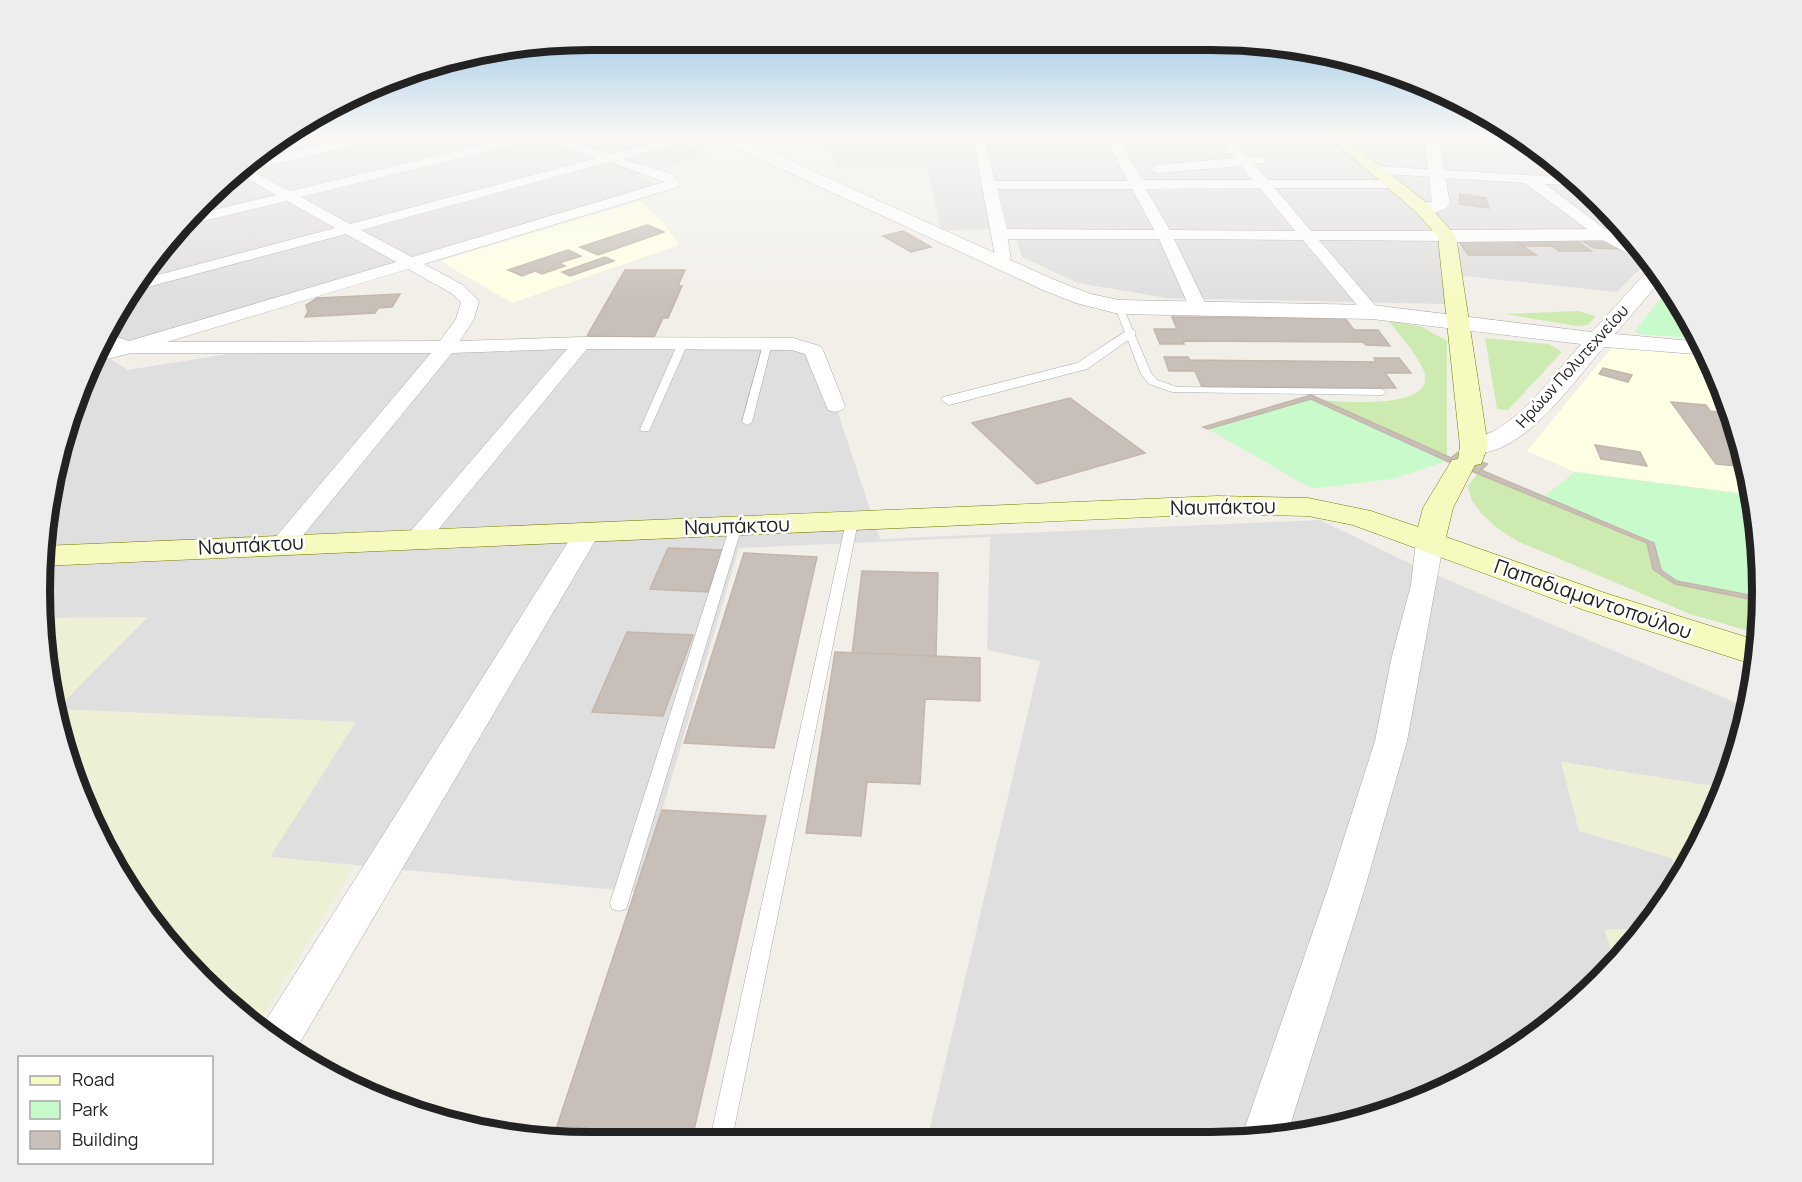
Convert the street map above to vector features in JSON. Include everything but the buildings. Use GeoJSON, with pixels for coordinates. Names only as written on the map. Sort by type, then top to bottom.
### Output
{"type":"FeatureCollection","features":[{"type":"Feature","properties":{"kind":"main road"},"geometry":{"type":"LineString","coordinates":[[1400,190],[1422,208],[1447,236],[1459,323],[1469,457],[1438,508],[1429,541]]}},
{"type":"Feature","properties":{"kind":"main road","name":"Ναυπάκτου"},"geometry":{"type":"LineString","coordinates":[[51,555],[419,537],[852,522],[1217,505],[1270,505],[1349,514],[1429,541]]}},
{"type":"Feature","properties":{"kind":"main road","name":"Παπαδιαμαντοπούλου"},"geometry":{"type":"LineString","coordinates":[[1429,541],[1596,603],[1749,651]]}},
{"type":"Feature","properties":{"kind":"street"},"geometry":{"type":"LineString","coordinates":[[277,190],[410,262],[457,289],[470,301],[467,314],[446,347],[283,544]]}},
{"type":"Feature","properties":{"kind":"street"},"geometry":{"type":"LineString","coordinates":[[200,217],[311,190]]}},
{"type":"Feature","properties":{"kind":"street"},"geometry":{"type":"LineString","coordinates":[[146,283],[492,190]]}},
{"type":"Feature","properties":{"kind":"street"},"geometry":{"type":"LineString","coordinates":[[104,355],[652,190]]}},
{"type":"Feature","properties":{"kind":"street"},"geometry":{"type":"LineString","coordinates":[[843,190],[1003,262],[1064,293],[1091,303],[1119,307],[1372,312],[1596,339],[1695,348]]}},
{"type":"Feature","properties":{"kind":"street"},"geometry":{"type":"LineString","coordinates":[[990,190],[1000,234],[1003,262]]}},
{"type":"Feature","properties":{"kind":"street"},"geometry":{"type":"LineString","coordinates":[[1140,190],[1164,234],[1199,309]]}},
{"type":"Feature","properties":{"kind":"street"},"geometry":{"type":"LineString","coordinates":[[1271,190],[1372,312]]}},
{"type":"Feature","properties":{"kind":"street"},"geometry":{"type":"LineString","coordinates":[[1422,208],[1436,207],[1441,204],[1440,190]]}},
{"type":"Feature","properties":{"kind":"street"},"geometry":{"type":"LineString","coordinates":[[1545,190],[1604,235],[1631,249]]}},
{"type":"Feature","properties":{"kind":"street"},"geometry":{"type":"LineString","coordinates":[[1000,234],[1619,235]]}},
{"type":"Feature","properties":{"kind":"street","name":"Ηρώων Πολυτεχνείου"},"geometry":{"type":"LineString","coordinates":[[1469,457],[1524,423],[1652,277]]}},
{"type":"Feature","properties":{"kind":"street"},"geometry":{"type":"LineString","coordinates":[[949,400],[1082,366],[1129,333]]}},
{"type":"Feature","properties":{"kind":"street"},"geometry":{"type":"LineString","coordinates":[[110,342],[129,348],[446,347],[582,343],[793,344],[813,350],[835,406]]}},
{"type":"Feature","properties":{"kind":"street"},"geometry":{"type":"LineString","coordinates":[[419,537],[582,343]]}},
{"type":"Feature","properties":{"kind":"street"},"geometry":{"type":"LineString","coordinates":[[281,1035],[588,531]]}},
{"type":"Feature","properties":{"kind":"street"},"geometry":{"type":"LineString","coordinates":[[1266,1129],[1347,891],[1391,740],[1413,630],[1424,591],[1429,561],[1429,541]]}},
{"type":"Feature","properties":{"kind":"lane"},"geometry":{"type":"LineString","coordinates":[[1119,307],[1146,374],[1153,382],[1176,390],[1382,392]]}},
{"type":"Feature","properties":{"kind":"lane"},"geometry":{"type":"LineString","coordinates":[[645,429],[683,343]]}},
{"type":"Feature","properties":{"kind":"lane"},"geometry":{"type":"LineString","coordinates":[[747,422],[767,343]]}},
{"type":"Feature","properties":{"kind":"lane"},"geometry":{"type":"LineString","coordinates":[[722,1132],[852,522]]}},
{"type":"Feature","properties":{"kind":"lane"},"geometry":{"type":"LineString","coordinates":[[618,903],[736,526]]}},
{"type":"Feature","properties":{"kind":"shaded area"},"geometry":{"type":"Polygon","coordinates":[[[227,190],[639,190],[105,352],[122,320],[161,261],[208,208],[227,190]]]}},
{"type":"Feature","properties":{"kind":"shaded area"},"geometry":{"type":"Polygon","coordinates":[[[932,190],[1575,190],[1618,234],[1644,265],[1617,292],[1445,274],[1444,304],[1166,298],[1078,283],[1022,257],[1013,229],[941,230],[932,190]]]}},
{"type":"Feature","properties":{"kind":"shaded area"},"geometry":{"type":"Polygon","coordinates":[[[640,201],[664,223],[679,245],[512,303],[440,261],[640,201]]]}},
{"type":"Feature","properties":{"kind":"shaded area"},"geometry":{"type":"Polygon","coordinates":[[[1613,346],[1698,355],[1724,417],[1744,494],[1575,472],[1527,451],[1613,346]]]}},
{"type":"Feature","properties":{"kind":"shaded area"},"geometry":{"type":"Polygon","coordinates":[[[594,347],[816,347],[880,539],[1320,520],[1413,565],[1740,705],[1724,765],[1716,786],[1562,762],[1579,831],[1672,858],[1675,870],[1635,929],[1606,930],[1612,954],[1568,998],[1512,1041],[1450,1077],[1385,1104],[1317,1122],[1282,1128],[1211,1132],[929,1132],[1040,661],[987,650],[990,537],[739,548],[638,892],[269,857],[64,715],[62,703],[147,618],[51,618],[51,556],[60,485],[78,417],[104,355],[128,370],[227,354],[594,347]]]}},
{"type":"Feature","properties":{"kind":"shaded area"},"geometry":{"type":"Polygon","coordinates":[[[147,617],[62,704],[54,662],[51,618],[147,617]]]}},
{"type":"Feature","properties":{"kind":"shaded area"},"geometry":{"type":"Polygon","coordinates":[[[63,709],[356,722],[270,857],[355,866],[260,1020],[208,974],[161,921],[141,892],[122,862],[91,798],[78,765],[63,709]]]}},
{"type":"Feature","properties":{"kind":"shaded area"},"geometry":{"type":"Polygon","coordinates":[[[1561,762],[1716,786],[1697,830],[1675,870],[1672,858],[1579,831],[1561,762]]]}},
{"type":"Feature","properties":{"kind":"shaded area"},"geometry":{"type":"Polygon","coordinates":[[[1635,929],[1612,954],[1605,930],[1635,929]]]}},
{"type":"Feature","properties":{"kind":"green space"},"geometry":{"type":"Polygon","coordinates":[[[1664,295],[1690,338],[1639,334],[1635,331],[1664,295]]]}},
{"type":"Feature","properties":{"kind":"green space"},"geometry":{"type":"Polygon","coordinates":[[[1578,311],[1596,316],[1588,325],[1577,326],[1505,314],[1578,311]]]}},
{"type":"Feature","properties":{"kind":"green space"},"geometry":{"type":"Polygon","coordinates":[[[1388,320],[1422,327],[1447,341],[1447,461],[1311,399],[1378,402],[1413,395],[1423,387],[1425,375],[1423,369],[1388,320]]]}},
{"type":"Feature","properties":{"kind":"green space"},"geometry":{"type":"Polygon","coordinates":[[[1485,338],[1549,344],[1562,352],[1508,410],[1497,409],[1485,338]]]}},
{"type":"Feature","properties":{"kind":"green space"},"geometry":{"type":"Polygon","coordinates":[[[1311,399],[1447,461],[1392,479],[1317,488],[1307,486],[1208,429],[1311,399]]]}},
{"type":"Feature","properties":{"kind":"green space"},"geometry":{"type":"Polygon","coordinates":[[[1575,472],[1744,494],[1751,556],[1752,599],[1675,584],[1653,569],[1646,543],[1541,499],[1575,472]]]}},
{"type":"Feature","properties":{"kind":"green space"},"geometry":{"type":"Polygon","coordinates":[[[1478,473],[1647,543],[1653,569],[1675,584],[1752,599],[1751,632],[1690,614],[1519,542],[1497,528],[1481,513],[1471,499],[1468,486],[1478,473]]]}}]}
